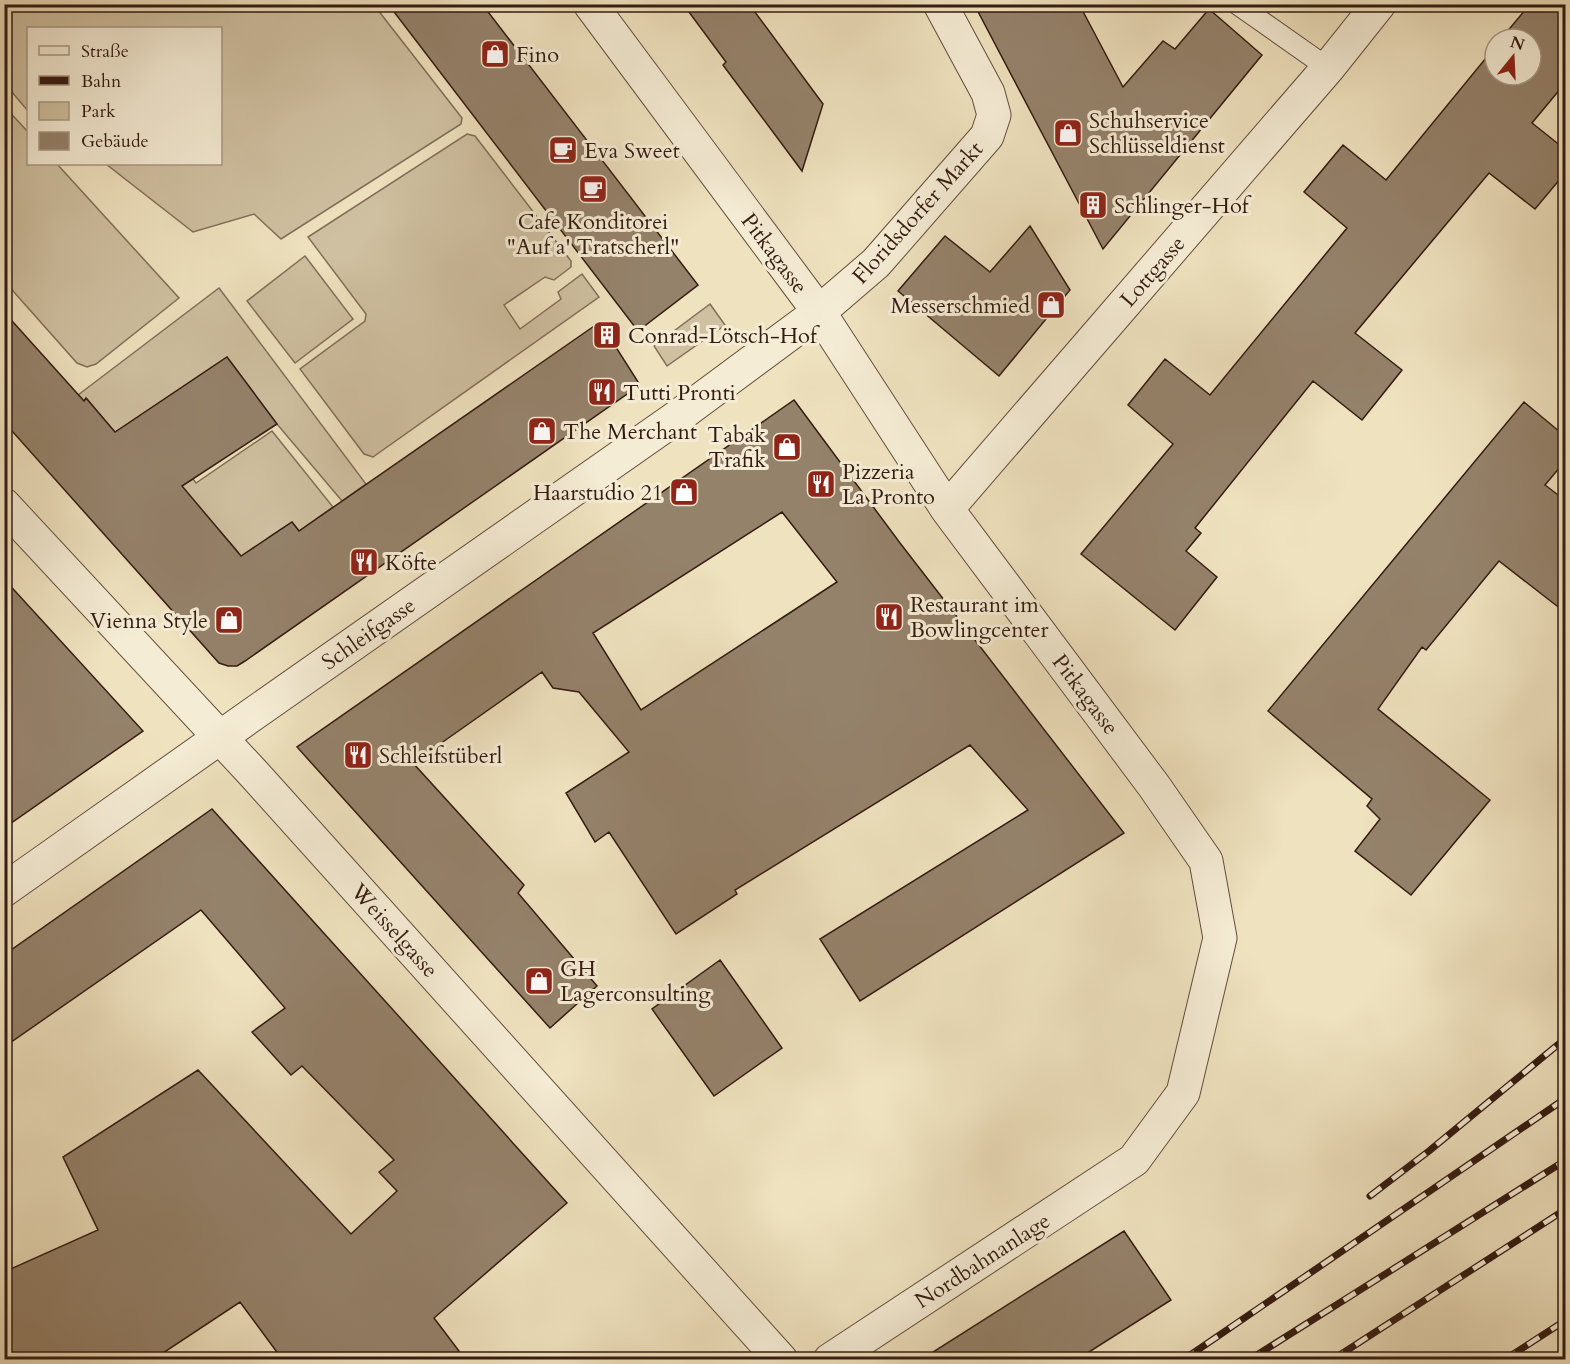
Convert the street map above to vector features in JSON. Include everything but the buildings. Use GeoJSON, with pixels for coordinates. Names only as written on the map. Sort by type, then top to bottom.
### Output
{"type":"FeatureCollection","features":[{"type":"Feature","properties":{"kind":"street","name":"Pitkagasse"},"geometry":{"type":"LineString","coordinates":[[590,4],[819,312],[947,509],[1155,786],[1206,861],[1220,938],[1194,1049],[1183,1093],[1134,1160]]}},
{"type":"Feature","properties":{"kind":"street","name":"Floridsdorfer Markt"},"geometry":{"type":"LineString","coordinates":[[819,312],[876,264],[987,136],[994,115],[988,93],[939,4]]}},
{"type":"Feature","properties":{"kind":"street","name":"Lottgasse"},"geometry":{"type":"LineString","coordinates":[[947,509],[1328,68],[1380,4]]}},
{"type":"Feature","properties":{"kind":"street","name":"Schleifgasse"},"geometry":{"type":"LineString","coordinates":[[4,890],[680,416],[819,312]]}},
{"type":"Feature","properties":{"kind":"street","name":"Weisselgasse"},"geometry":{"type":"LineString","coordinates":[[4,505],[255,774],[781,1359]]}},
{"type":"Feature","properties":{"kind":"street","name":"Nordbahnanlage"},"geometry":{"type":"LineString","coordinates":[[830,1359],[1134,1160]]}},
{"type":"Feature","properties":{"kind":"lane"},"geometry":{"type":"LineString","coordinates":[[1237,4],[1328,68]]}},
{"type":"Feature","properties":{"kind":"green space"},"geometry":{"type":"Polygon","coordinates":[[[11,5],[374,5],[462,118],[461,124],[281,239],[254,214],[193,232],[107,165],[222,165],[222,27],[27,27],[27,110],[5,84],[5,11],[11,5]]]}},
{"type":"Feature","properties":{"kind":"green space"},"geometry":{"type":"Polygon","coordinates":[[[4,106],[27,131],[27,165],[58,165],[179,298],[96,364],[87,367],[77,363],[5,282],[4,106]]]}},
{"type":"Feature","properties":{"kind":"green space"},"geometry":{"type":"Polygon","coordinates":[[[467,134],[475,136],[571,261],[571,267],[554,280],[545,277],[504,305],[520,329],[561,299],[558,292],[582,274],[599,297],[373,457],[364,454],[300,369],[365,321],[366,314],[308,237],[467,134]]]}},
{"type":"Feature","properties":{"kind":"green space"},"geometry":{"type":"Polygon","coordinates":[[[305,256],[353,319],[295,363],[247,301],[305,256]]]}},
{"type":"Feature","properties":{"kind":"green space"},"geometry":{"type":"Polygon","coordinates":[[[219,288],[366,484],[342,501],[277,424],[227,357],[116,434],[87,399],[83,401],[78,395],[219,288]]]}},
{"type":"Feature","properties":{"kind":"green space"},"geometry":{"type":"Polygon","coordinates":[[[710,304],[725,325],[667,366],[654,346],[710,304]]]}},
{"type":"Feature","properties":{"kind":"green space"},"geometry":{"type":"Polygon","coordinates":[[[272,431],[333,507],[299,531],[292,522],[269,537],[243,567],[238,552],[219,530],[211,536],[160,453],[173,461],[188,482],[193,479],[196,483],[272,431]]]}},
{"type":"Feature","properties":{"kind":"railway"},"geometry":{"type":"LineString","coordinates":[[1370,1196],[1429,1151],[1566,1038]]}},
{"type":"Feature","properties":{"kind":"railway"},"geometry":{"type":"LineString","coordinates":[[1183,1360],[1566,1098]]}},
{"type":"Feature","properties":{"kind":"railway"},"geometry":{"type":"LineString","coordinates":[[1249,1360],[1566,1160]]}},
{"type":"Feature","properties":{"kind":"railway"},"geometry":{"type":"LineString","coordinates":[[1332,1360],[1566,1209]]}},
{"type":"Feature","properties":{"kind":"railway"},"geometry":{"type":"LineString","coordinates":[[1504,1360],[1566,1320]]}},
{"type":"Feature","properties":{"kind":"place","name":"Fino"},"geometry":{"type":"Point","coordinates":[495,54]}},
{"type":"Feature","properties":{"kind":"place","name":"Schuhservice Schlüsseldienst"},"geometry":{"type":"Point","coordinates":[1068,133]}},
{"type":"Feature","properties":{"kind":"place","name":"Eva Sweet"},"geometry":{"type":"Point","coordinates":[563,150]}},
{"type":"Feature","properties":{"kind":"place","name":"Cafe Konditorei \"Auf a' Tratscherl\""},"geometry":{"type":"Point","coordinates":[593,189]}},
{"type":"Feature","properties":{"kind":"place","name":"Schlinger-Hof"},"geometry":{"type":"Point","coordinates":[1093,205]}},
{"type":"Feature","properties":{"kind":"place","name":"Messerschmied"},"geometry":{"type":"Point","coordinates":[1051,305]}},
{"type":"Feature","properties":{"kind":"place","name":"Conrad-Lötsch-Hof"},"geometry":{"type":"Point","coordinates":[607,335]}},
{"type":"Feature","properties":{"kind":"place","name":"Tutti Pronti"},"geometry":{"type":"Point","coordinates":[602,392]}},
{"type":"Feature","properties":{"kind":"place","name":"The Merchant"},"geometry":{"type":"Point","coordinates":[542,431]}},
{"type":"Feature","properties":{"kind":"place","name":"Tabak Trafik"},"geometry":{"type":"Point","coordinates":[787,447]}},
{"type":"Feature","properties":{"kind":"place","name":"Pizzeria La Pronto"},"geometry":{"type":"Point","coordinates":[821,484]}},
{"type":"Feature","properties":{"kind":"place","name":"Haarstudio 21"},"geometry":{"type":"Point","coordinates":[684,492]}},
{"type":"Feature","properties":{"kind":"place","name":"Köfte"},"geometry":{"type":"Point","coordinates":[364,562]}},
{"type":"Feature","properties":{"kind":"place","name":"Restaurant im Bowlingcenter"},"geometry":{"type":"Point","coordinates":[889,617]}},
{"type":"Feature","properties":{"kind":"place","name":"Vienna Style"},"geometry":{"type":"Point","coordinates":[229,620]}},
{"type":"Feature","properties":{"kind":"place","name":"Schleifstüberl"},"geometry":{"type":"Point","coordinates":[358,755]}},
{"type":"Feature","properties":{"kind":"place","name":"GH Lagerconsulting"},"geometry":{"type":"Point","coordinates":[539,981]}}]}
